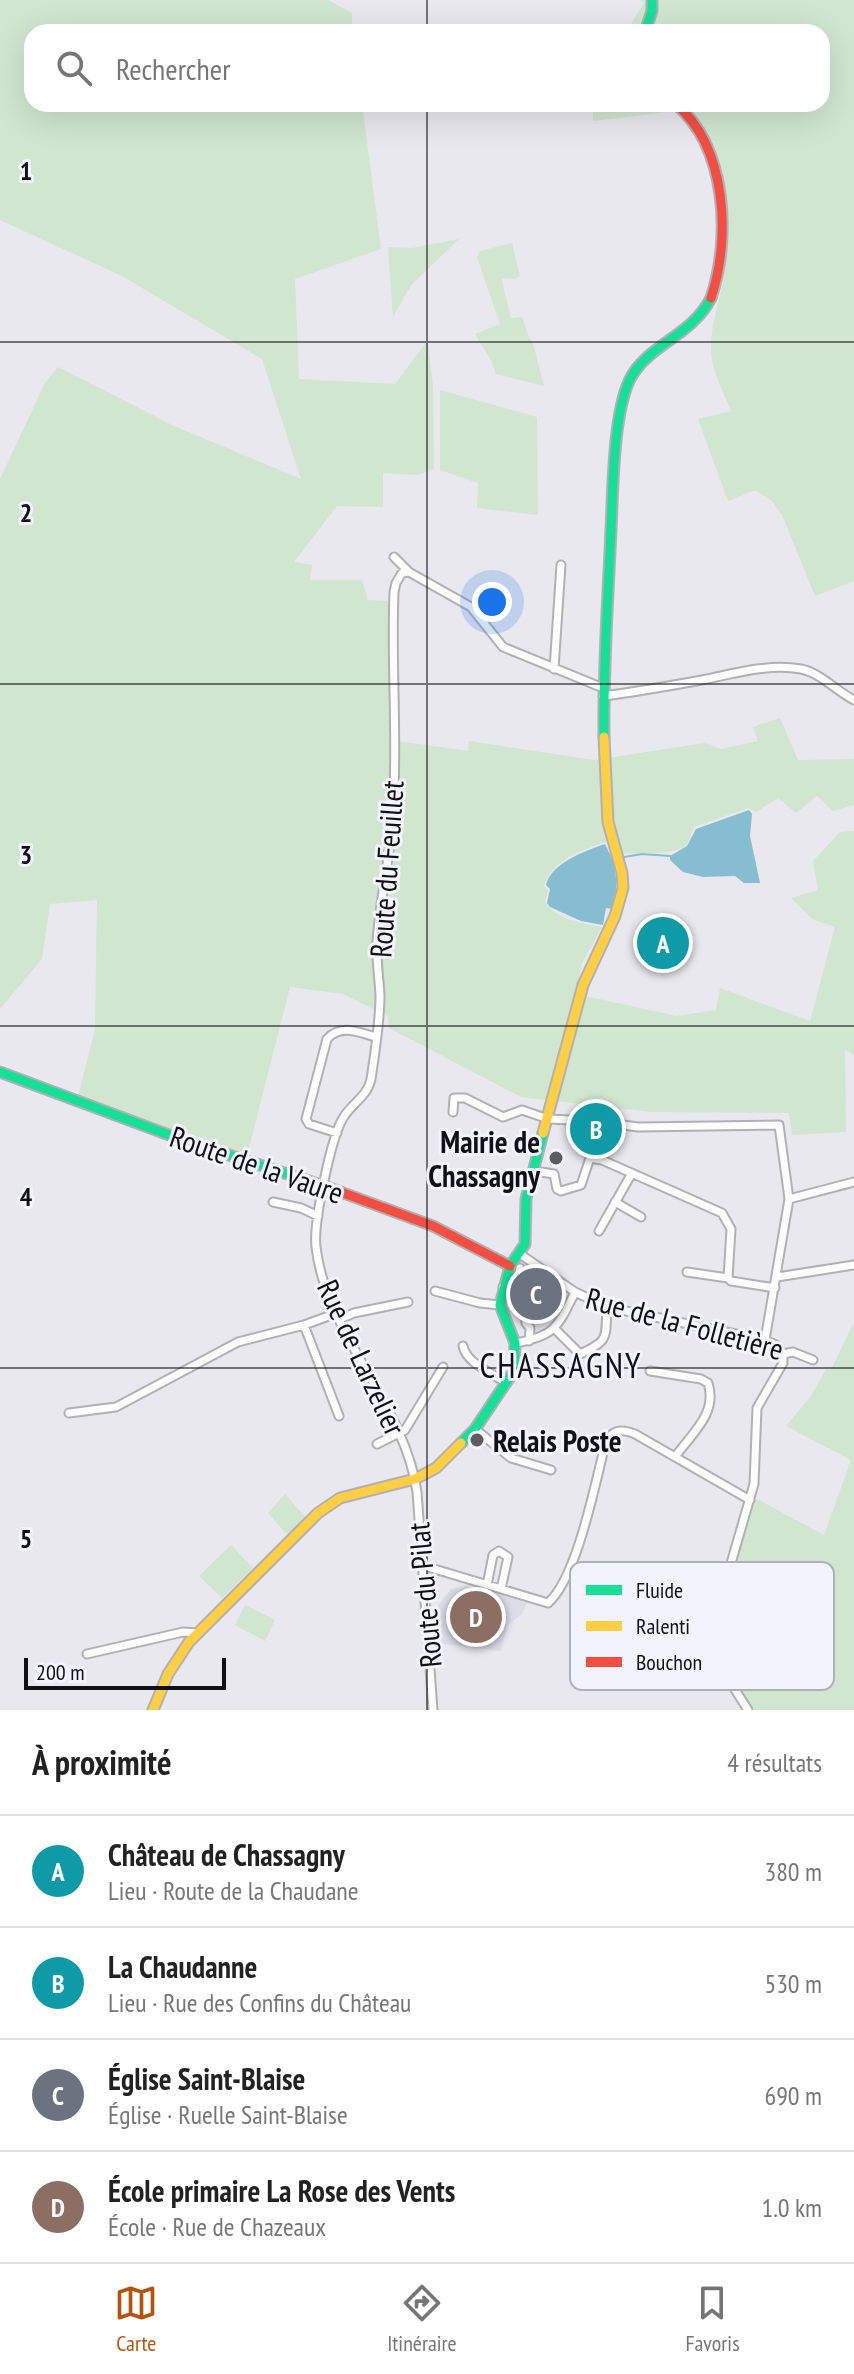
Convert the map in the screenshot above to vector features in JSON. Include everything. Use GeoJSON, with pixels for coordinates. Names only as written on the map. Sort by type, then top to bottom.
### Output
{"type":"FeatureCollection","features":[{"type":"Feature","properties":{"kind":"street"},"geometry":{"type":"LineString","coordinates":[[648,24],[652,0]]}},
{"type":"Feature","properties":{"kind":"street"},"geometry":{"type":"LineString","coordinates":[[153,1710],[174,1665],[198,1633],[330,1503],[365,1490],[415,1479],[436,1468],[475,1429],[514,1371],[515,1343],[500,1305],[503,1287],[525,1244],[526,1202],[586,973],[616,913],[623,888],[621,865],[607,812],[603,692],[613,495],[626,388],[645,359],[701,317],[709,304],[717,277],[720,207],[715,176],[702,134],[683,112]]}},
{"type":"Feature","properties":{"kind":"street"},"geometry":{"type":"LineString","coordinates":[[396,583],[394,557],[409,572],[471,607],[503,647],[603,692],[777,668],[803,669],[854,700]]}},
{"type":"Feature","properties":{"kind":"street"},"geometry":{"type":"LineString","coordinates":[[554,669],[561,565]]}},
{"type":"Feature","properties":{"kind":"street"},"geometry":{"type":"LineString","coordinates":[[396,583],[402,573],[409,572]]}},
{"type":"Feature","properties":{"kind":"street","name":"Route du Feuillet"},"geometry":{"type":"LineString","coordinates":[[337,1133],[343,1117],[369,1086],[376,1037],[380,999],[377,942],[393,815],[396,583]]}},
{"type":"Feature","properties":{"kind":"street"},"geometry":{"type":"LineString","coordinates":[[337,1133],[309,1124],[306,1119],[327,1039],[342,1029],[376,1037]]}},
{"type":"Feature","properties":{"kind":"street","name":"Route de la Vaure"},"geometry":{"type":"LineString","coordinates":[[0,1072],[190,1143],[325,1186],[445,1231],[515,1267]]}},
{"type":"Feature","properties":{"kind":"street"},"geometry":{"type":"LineString","coordinates":[[453,1112],[454,1098],[465,1098],[503,1117],[522,1110],[548,1119],[657,1128],[779,1125],[789,1199],[765,1340]]}},
{"type":"Feature","properties":{"kind":"street"},"geometry":{"type":"LineString","coordinates":[[602,1160],[609,1124]]}},
{"type":"Feature","properties":{"kind":"street","name":"Rue de Larzelier"},"geometry":{"type":"LineString","coordinates":[[337,1133],[318,1216],[318,1258],[339,1316],[398,1434],[415,1479]]}},
{"type":"Feature","properties":{"kind":"street"},"geometry":{"type":"LineString","coordinates":[[534,1171],[554,1174],[557,1189],[561,1191],[581,1185],[590,1158],[602,1160],[722,1213],[731,1229],[728,1278]]}},
{"type":"Feature","properties":{"kind":"street"},"geometry":{"type":"LineString","coordinates":[[599,1231],[632,1173]]}},
{"type":"Feature","properties":{"kind":"street"},"geometry":{"type":"LineString","coordinates":[[789,1199],[854,1182]]}},
{"type":"Feature","properties":{"kind":"street"},"geometry":{"type":"LineString","coordinates":[[273,1202],[301,1208],[318,1216]]}},
{"type":"Feature","properties":{"kind":"street"},"geometry":{"type":"LineString","coordinates":[[615,1202],[641,1217]]}},
{"type":"Feature","properties":{"kind":"street","name":"Rue de la Folletière"},"geometry":{"type":"LineString","coordinates":[[520,1254],[575,1292],[607,1307],[765,1340],[776,1345],[783,1354],[793,1352],[813,1360]]}},
{"type":"Feature","properties":{"kind":"street"},"geometry":{"type":"LineString","coordinates":[[777,1277],[854,1265]]}},
{"type":"Feature","properties":{"kind":"street"},"geometry":{"type":"LineString","coordinates":[[515,1267],[516,1285]]}},
{"type":"Feature","properties":{"kind":"street"},"geometry":{"type":"LineString","coordinates":[[687,1272],[775,1288]]}},
{"type":"Feature","properties":{"kind":"street"},"geometry":{"type":"LineString","coordinates":[[503,1287],[516,1285],[525,1291],[529,1341]]}},
{"type":"Feature","properties":{"kind":"street"},"geometry":{"type":"LineString","coordinates":[[435,1291],[500,1305]]}},
{"type":"Feature","properties":{"kind":"street"},"geometry":{"type":"LineString","coordinates":[[515,1343],[545,1337],[554,1328],[575,1292]]}},
{"type":"Feature","properties":{"kind":"street"},"geometry":{"type":"LineString","coordinates":[[69,1413],[116,1407],[238,1342],[408,1302]]}},
{"type":"Feature","properties":{"kind":"street"},"geometry":{"type":"LineString","coordinates":[[554,1328],[580,1354],[605,1339],[607,1307]]}},
{"type":"Feature","properties":{"kind":"street"},"geometry":{"type":"LineString","coordinates":[[304,1325],[339,1416]]}},
{"type":"Feature","properties":{"kind":"street"},"geometry":{"type":"LineString","coordinates":[[463,1346],[464,1353],[470,1359],[507,1383]]}},
{"type":"Feature","properties":{"kind":"street"},"geometry":{"type":"LineString","coordinates":[[732,1562],[754,1484],[757,1408],[783,1363],[783,1354]]}},
{"type":"Feature","properties":{"kind":"street"},"geometry":{"type":"LineString","coordinates":[[377,1444],[405,1430],[443,1367]]}},
{"type":"Feature","properties":{"kind":"street"},"geometry":{"type":"LineString","coordinates":[[650,1371],[701,1379],[708,1383],[711,1390],[707,1417],[675,1457]]}},
{"type":"Feature","properties":{"kind":"street"},"geometry":{"type":"LineString","coordinates":[[475,1429],[511,1458],[551,1470]]}},
{"type":"Feature","properties":{"kind":"street"},"geometry":{"type":"LineString","coordinates":[[571,1562],[577,1551],[605,1445],[611,1434],[618,1430],[629,1431],[750,1500]]}},
{"type":"Feature","properties":{"kind":"street","name":"Route du Pilat"},"geometry":{"type":"LineString","coordinates":[[415,1479],[433,1710]]}},
{"type":"Feature","properties":{"kind":"street"},"geometry":{"type":"LineString","coordinates":[[487,1585],[493,1555],[504,1552],[508,1557],[501,1589]]}},
{"type":"Feature","properties":{"kind":"street"},"geometry":{"type":"LineString","coordinates":[[421,1565],[543,1604],[551,1601],[570,1564]]}},
{"type":"Feature","properties":{"kind":"street"},"geometry":{"type":"LineString","coordinates":[[87,1654],[183,1632],[198,1633]]}},
{"type":"Feature","properties":{"kind":"street"},"geometry":{"type":"LineString","coordinates":[[735,1690],[748,1710]]}},
{"type":"Feature","properties":{"kind":"shaded area"},"geometry":{"type":"Polygon","coordinates":[[[465,1586],[489,1590],[527,1603],[522,1614],[508,1625],[501,1651],[437,1643],[434,1630],[436,1608],[451,1589],[465,1586]]]}},
{"type":"Feature","properties":{"kind":"green space"},"geometry":{"type":"Polygon","coordinates":[[[0,0],[328,0],[352,13],[352,24],[24,24],[24,112],[363,112],[381,249],[295,279],[299,379],[395,384],[428,340],[433,388],[434,469],[417,475],[383,473],[383,507],[337,506],[294,562],[312,565],[310,580],[362,580],[368,600],[391,601],[389,740],[468,751],[469,741],[595,760],[705,743],[721,749],[758,741],[753,727],[780,718],[798,760],[854,759],[854,805],[833,811],[817,796],[796,813],[778,798],[756,812],[748,808],[694,827],[686,845],[665,852],[623,854],[606,842],[560,863],[544,886],[548,890],[545,902],[555,913],[570,920],[602,927],[582,963],[576,994],[676,1016],[716,1010],[720,988],[810,1021],[835,927],[812,919],[791,898],[818,890],[813,861],[840,832],[854,831],[854,1055],[845,1050],[846,1132],[792,1135],[789,1113],[652,1112],[521,1097],[389,1028],[388,1016],[343,994],[290,987],[247,1156],[198,1142],[78,1096],[95,1030],[97,900],[50,904],[42,959],[0,1009],[0,479],[45,383],[58,367],[174,426],[301,479],[262,359],[122,276],[0,220],[0,0]]]}},
{"type":"Feature","properties":{"kind":"green space"},"geometry":{"type":"Polygon","coordinates":[[[640,0],[854,0],[854,581],[815,596],[782,515],[771,500],[755,490],[728,501],[698,419],[731,411],[711,353],[712,330],[726,253],[722,184],[709,140],[692,112],[830,112],[830,24],[631,24],[644,3],[640,0]]]}},
{"type":"Feature","properties":{"kind":"green space"},"geometry":{"type":"Polygon","coordinates":[[[593,112],[668,112],[593,121],[593,112]]]}},
{"type":"Feature","properties":{"kind":"green space"},"geometry":{"type":"Polygon","coordinates":[[[459,239],[411,285],[393,317],[388,247],[412,248],[459,239]]]}},
{"type":"Feature","properties":{"kind":"green space"},"geometry":{"type":"Polygon","coordinates":[[[512,243],[520,276],[515,279],[501,278],[511,318],[522,317],[533,343],[544,386],[496,374],[475,334],[500,324],[477,257],[480,251],[512,243]]]}},
{"type":"Feature","properties":{"kind":"green space"},"geometry":{"type":"Polygon","coordinates":[[[440,390],[537,417],[538,515],[477,508],[478,483],[440,470],[440,390]]]}},
{"type":"Feature","properties":{"kind":"green space"},"geometry":{"type":"Polygon","coordinates":[[[854,1326],[854,1710],[755,1710],[741,1690],[834,1690],[834,1562],[735,1562],[755,1498],[824,1535],[851,1460],[786,1426],[811,1396],[826,1369],[831,1370],[854,1326]]]}},
{"type":"Feature","properties":{"kind":"green space"},"geometry":{"type":"Polygon","coordinates":[[[285,1494],[307,1519],[289,1537],[268,1513],[285,1494]]]}},
{"type":"Feature","properties":{"kind":"green space"},"geometry":{"type":"Polygon","coordinates":[[[231,1545],[253,1568],[222,1598],[199,1576],[231,1545]]]}},
{"type":"Feature","properties":{"kind":"green space"},"geometry":{"type":"Polygon","coordinates":[[[245,1605],[275,1620],[265,1641],[235,1625],[245,1605]]]}},
{"type":"Feature","properties":{"kind":"water"},"geometry":{"type":"Polygon","coordinates":[[[749,810],[752,814],[750,836],[760,883],[744,883],[735,876],[703,877],[683,872],[670,860],[670,856],[687,846],[696,829],[749,810]]]}},
{"type":"Feature","properties":{"kind":"water"},"geometry":{"type":"Polygon","coordinates":[[[605,844],[614,868],[616,891],[613,909],[606,908],[603,925],[581,921],[550,907],[547,903],[550,889],[546,885],[555,870],[570,859],[605,844]]]}},
{"type":"Feature","properties":{"kind":"waterway"},"geometry":{"type":"LineString","coordinates":[[624,857],[642,854],[670,856]]}},
{"type":"Feature","properties":{"kind":"traffic: fast"},"geometry":{"type":"LineString","coordinates":[[648,24],[652,0]]}},
{"type":"Feature","properties":{"kind":"traffic: fast"},"geometry":{"type":"LineString","coordinates":[[604,737],[613,473],[624,394],[630,379],[647,357],[692,322],[711,298]]}},
{"type":"Feature","properties":{"kind":"traffic: fast"},"geometry":{"type":"LineString","coordinates":[[0,1072],[177,1138],[327,1187]]}},
{"type":"Feature","properties":{"kind":"traffic: fast"},"geometry":{"type":"LineString","coordinates":[[461,1443],[475,1429],[514,1371],[515,1343],[500,1305],[510,1266],[525,1244],[526,1199],[543,1133]]}},
{"type":"Feature","properties":{"kind":"traffic: slow"},"geometry":{"type":"LineString","coordinates":[[543,1133],[583,985],[615,916],[623,888],[608,822],[604,737]]}},
{"type":"Feature","properties":{"kind":"traffic: slow"},"geometry":{"type":"LineString","coordinates":[[153,1710],[168,1674],[189,1642],[318,1513],[340,1498],[415,1479],[436,1468],[461,1443]]}},
{"type":"Feature","properties":{"kind":"traffic: jam"},"geometry":{"type":"LineString","coordinates":[[683,112],[706,144],[720,195],[721,249],[711,298]]}},
{"type":"Feature","properties":{"kind":"traffic: jam"},"geometry":{"type":"LineString","coordinates":[[327,1187],[433,1226],[510,1266]]}},
{"type":"Feature","properties":{"kind":"place","name":"Château de Chassagny"},"geometry":{"type":"Point","coordinates":[663,943]}},
{"type":"Feature","properties":{"kind":"place","name":"La Chaudanne"},"geometry":{"type":"Point","coordinates":[596,1129]}},
{"type":"Feature","properties":{"kind":"place","name":"Mairie de Chassagny"},"geometry":{"type":"Point","coordinates":[556,1158]}},
{"type":"Feature","properties":{"kind":"place","name":"Église Saint-Blaise"},"geometry":{"type":"Point","coordinates":[536,1294]}},
{"type":"Feature","properties":{"kind":"place","name":"Relais Poste"},"geometry":{"type":"Point","coordinates":[477,1440]}},
{"type":"Feature","properties":{"kind":"place","name":"École primaire La Rose des Vents"},"geometry":{"type":"Point","coordinates":[476,1617]}},
{"type":"Feature","properties":{"kind":"district","name":"CHASSAGNY"},"geometry":{"type":"Point","coordinates":[561,1365]}}]}
